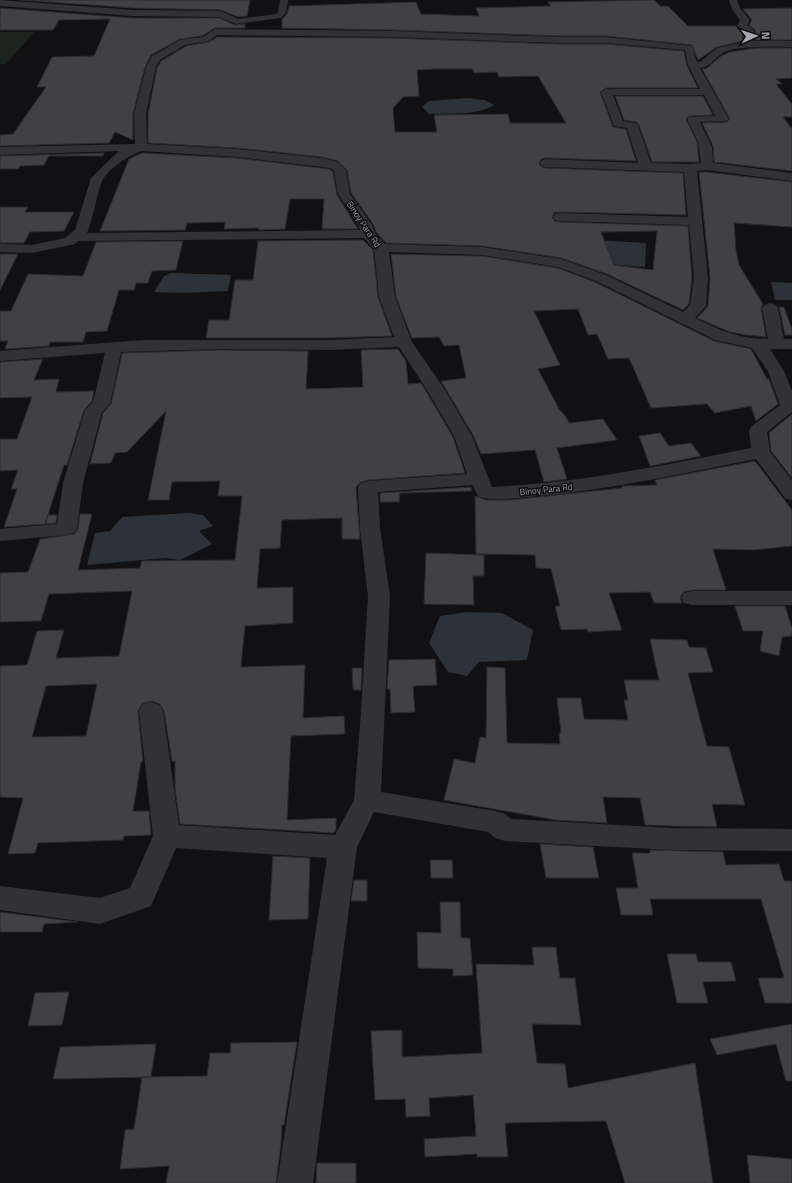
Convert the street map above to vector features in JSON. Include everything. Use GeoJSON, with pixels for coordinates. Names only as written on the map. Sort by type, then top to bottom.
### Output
{"type":"FeatureCollection","features":[{"type":"Feature","properties":{"kind":"street"},"geometry":{"type":"LineString","coordinates":[[215,32],[215,27],[236,21],[278,16],[282,13],[284,0]]}},
{"type":"Feature","properties":{"kind":"street"},"geometry":{"type":"LineString","coordinates":[[733,0],[736,9],[745,20],[742,26],[749,30],[748,39],[751,44]]}},
{"type":"Feature","properties":{"kind":"street"},"geometry":{"type":"LineString","coordinates":[[4,3],[109,12],[221,14],[236,21]]}},
{"type":"Feature","properties":{"kind":"street"},"geometry":{"type":"LineString","coordinates":[[0,151],[141,147],[140,114],[151,67],[156,58],[183,42],[206,39],[215,32],[393,34],[560,40],[606,40],[689,48],[693,65],[723,119],[693,118],[707,147],[707,166]]}},
{"type":"Feature","properties":{"kind":"street"},"geometry":{"type":"LineString","coordinates":[[693,65],[703,65],[720,50],[751,44],[792,44]]}},
{"type":"Feature","properties":{"kind":"street"},"geometry":{"type":"LineString","coordinates":[[646,167],[632,125],[618,124],[606,92],[707,92]]}},
{"type":"Feature","properties":{"kind":"street","name":"Binoy Para Rd"},"geometry":{"type":"LineString","coordinates":[[75,237],[81,232],[97,178],[120,156],[128,151],[141,147],[237,153],[322,162],[334,166],[340,170],[344,194],[365,225],[368,234],[380,248],[387,297],[404,342],[436,390],[463,436],[479,479],[486,493],[517,493],[603,483],[760,452]]}},
{"type":"Feature","properties":{"kind":"street"},"geometry":{"type":"LineString","coordinates":[[546,164],[690,168],[707,166],[792,177]]}},
{"type":"Feature","properties":{"kind":"street"},"geometry":{"type":"LineString","coordinates":[[685,319],[698,306],[701,278],[690,168]]}},
{"type":"Feature","properties":{"kind":"street"},"geometry":{"type":"LineString","coordinates":[[560,217],[695,221]]}},
{"type":"Feature","properties":{"kind":"street"},"geometry":{"type":"LineString","coordinates":[[0,248],[32,249],[70,241],[75,237],[368,234]]}},
{"type":"Feature","properties":{"kind":"street"},"geometry":{"type":"LineString","coordinates":[[380,248],[482,251],[561,262],[601,278],[721,337],[758,344],[784,344],[770,308]]}},
{"type":"Feature","properties":{"kind":"street"},"geometry":{"type":"LineString","coordinates":[[0,356],[114,348],[203,344],[330,345],[404,342]]}},
{"type":"Feature","properties":{"kind":"street"},"geometry":{"type":"LineString","coordinates":[[758,344],[776,371],[789,406],[758,430],[760,452],[792,494]]}},
{"type":"Feature","properties":{"kind":"street"},"geometry":{"type":"LineString","coordinates":[[0,535],[68,529],[73,483],[94,410],[101,404],[114,348]]}},
{"type":"Feature","properties":{"kind":"street"},"geometry":{"type":"LineString","coordinates":[[295,1183],[343,847],[367,800],[374,712],[379,596],[370,528],[368,486],[479,479]]}},
{"type":"Feature","properties":{"kind":"street"},"geometry":{"type":"LineString","coordinates":[[692,598],[792,598]]}},
{"type":"Feature","properties":{"kind":"street"},"geometry":{"type":"LineString","coordinates":[[0,898],[100,911],[141,897],[167,836],[151,711]]}},
{"type":"Feature","properties":{"kind":"street"},"geometry":{"type":"LineString","coordinates":[[367,800],[495,822],[505,830],[672,839],[792,840]]}},
{"type":"Feature","properties":{"kind":"street"},"geometry":{"type":"LineString","coordinates":[[167,836],[343,847]]}},
{"type":"Feature","properties":{"kind":"shaded area"},"geometry":{"type":"Polygon","coordinates":[[[0,32],[34,32],[6,64],[0,64],[0,32]]]}},
{"type":"Feature","properties":{"kind":"shaded area"},"geometry":{"type":"Polygon","coordinates":[[[467,98],[485,100],[494,105],[479,111],[454,114],[429,114],[422,107],[429,101],[467,98]]]}},
{"type":"Feature","properties":{"kind":"shaded area"},"geometry":{"type":"Polygon","coordinates":[[[580,239],[646,243],[645,267],[582,262],[580,239]]]}},
{"type":"Feature","properties":{"kind":"shaded area"},"geometry":{"type":"Polygon","coordinates":[[[171,273],[231,275],[228,291],[182,293],[154,292],[164,276],[171,273]]]}},
{"type":"Feature","properties":{"kind":"shaded area"},"geometry":{"type":"Polygon","coordinates":[[[771,282],[792,283],[792,300],[775,300],[771,282]]]}},
{"type":"Feature","properties":{"kind":"shaded area"},"geometry":{"type":"Polygon","coordinates":[[[189,513],[203,515],[213,526],[199,531],[212,544],[180,560],[166,558],[87,565],[95,533],[110,531],[122,517],[189,513]]]}},
{"type":"Feature","properties":{"kind":"shaded area"},"geometry":{"type":"Polygon","coordinates":[[[467,612],[502,613],[533,630],[527,660],[479,662],[467,676],[448,672],[429,643],[440,616],[467,612]]]}},
{"type":"Feature","properties":{"kind":"building"},"geometry":{"type":"Polygon","coordinates":[[[20,0],[250,0],[247,16],[238,17],[221,10],[133,8],[20,0]]]}},
{"type":"Feature","properties":{"kind":"building"},"geometry":{"type":"Polygon","coordinates":[[[654,0],[660,6],[668,6],[688,26],[736,26],[742,32],[743,41],[717,47],[698,60],[692,45],[606,36],[282,28],[282,19],[287,14],[289,6],[416,2],[421,14],[479,16],[476,8],[551,6],[548,2],[654,0]]]}},
{"type":"Feature","properties":{"kind":"building"},"geometry":{"type":"Polygon","coordinates":[[[0,8],[133,18],[219,18],[235,25],[245,24],[245,28],[215,28],[202,36],[180,39],[151,55],[145,67],[133,114],[133,140],[115,132],[109,143],[0,146],[0,135],[13,134],[46,87],[37,87],[52,57],[94,56],[110,19],[59,20],[53,30],[0,30],[0,8]]]}},
{"type":"Feature","properties":{"kind":"building"},"geometry":{"type":"Polygon","coordinates":[[[792,8],[792,40],[755,40],[755,30],[749,25],[752,20],[743,9],[792,8]]]}},
{"type":"Feature","properties":{"kind":"building"},"geometry":{"type":"Polygon","coordinates":[[[217,37],[393,38],[560,44],[606,44],[684,51],[687,66],[698,88],[606,88],[600,92],[613,127],[626,129],[636,161],[546,158],[541,159],[539,164],[546,168],[683,173],[686,215],[560,212],[554,213],[552,218],[555,221],[560,222],[688,226],[692,278],[689,304],[683,310],[607,274],[561,258],[482,246],[386,243],[376,232],[373,224],[351,193],[347,170],[338,161],[322,157],[237,148],[148,143],[148,114],[157,68],[161,61],[186,46],[209,42],[217,37]],[[472,69],[417,70],[419,96],[403,97],[393,108],[395,132],[437,132],[434,115],[508,114],[510,123],[566,123],[538,76],[499,77],[497,72],[474,73],[472,69]],[[657,231],[601,232],[614,265],[653,270],[657,231]]]}},
{"type":"Feature","properties":{"kind":"building"},"geometry":{"type":"Polygon","coordinates":[[[756,48],[792,48],[792,78],[776,79],[782,84],[776,84],[792,104],[792,117],[783,117],[792,129],[792,171],[714,162],[713,146],[702,123],[727,122],[730,119],[702,69],[707,68],[721,56],[730,52],[756,48]]]}},
{"type":"Feature","properties":{"kind":"building"},"geometry":{"type":"Polygon","coordinates":[[[615,96],[703,96],[713,115],[689,116],[686,119],[697,142],[699,162],[652,162],[639,125],[636,122],[624,120],[615,96]]]}},
{"type":"Feature","properties":{"kind":"building"},"geometry":{"type":"Polygon","coordinates":[[[104,153],[103,156],[49,156],[44,165],[20,166],[18,169],[0,169],[0,156],[104,153]]]}},
{"type":"Feature","properties":{"kind":"building"},"geometry":{"type":"Polygon","coordinates":[[[142,153],[237,158],[329,169],[333,172],[337,195],[358,229],[322,229],[324,199],[290,199],[285,229],[224,229],[225,222],[187,223],[185,230],[100,231],[129,159],[142,153]]]}},
{"type":"Feature","properties":{"kind":"building"},"geometry":{"type":"Polygon","coordinates":[[[699,172],[792,182],[792,227],[734,223],[736,250],[739,265],[763,304],[761,308],[766,337],[730,332],[697,318],[708,306],[710,278],[699,172]]]}},
{"type":"Feature","properties":{"kind":"building"},"geometry":{"type":"Polygon","coordinates":[[[0,207],[28,207],[25,212],[74,212],[64,231],[30,232],[24,243],[0,243],[0,207]]]}},
{"type":"Feature","properties":{"kind":"building"},"geometry":{"type":"Polygon","coordinates":[[[363,240],[373,250],[378,297],[392,336],[330,338],[206,338],[209,320],[229,320],[235,280],[253,280],[258,241],[363,240]]]}},
{"type":"Feature","properties":{"kind":"building"},"geometry":{"type":"Polygon","coordinates":[[[183,241],[176,270],[152,271],[148,283],[136,283],[134,290],[119,290],[107,331],[86,332],[83,342],[50,342],[49,346],[5,349],[8,341],[0,341],[0,311],[11,311],[28,274],[83,276],[96,242],[183,241]]]}},
{"type":"Feature","properties":{"kind":"building"},"geometry":{"type":"Polygon","coordinates":[[[0,254],[18,254],[0,290],[0,254]]]}},
{"type":"Feature","properties":{"kind":"building"},"geometry":{"type":"Polygon","coordinates":[[[391,254],[482,256],[558,268],[595,282],[714,341],[751,349],[767,379],[769,379],[778,404],[756,421],[751,406],[715,413],[707,404],[651,408],[629,358],[608,359],[597,334],[588,335],[578,309],[534,311],[560,365],[538,369],[559,409],[569,423],[603,419],[617,440],[557,448],[567,479],[544,482],[535,450],[481,454],[473,435],[441,381],[466,378],[459,345],[444,346],[439,337],[412,338],[396,297],[391,254]]]}},
{"type":"Feature","properties":{"kind":"building"},"geometry":{"type":"Polygon","coordinates":[[[779,307],[784,307],[792,329],[792,335],[785,335],[779,307]]]}},
{"type":"Feature","properties":{"kind":"building"},"geometry":{"type":"Polygon","coordinates":[[[398,349],[406,361],[408,384],[421,383],[453,437],[465,473],[368,480],[361,482],[356,487],[360,539],[342,539],[342,518],[282,520],[280,548],[260,549],[257,588],[293,587],[293,623],[245,626],[241,667],[305,665],[303,718],[344,716],[345,734],[291,736],[287,820],[336,818],[336,830],[334,833],[180,824],[175,789],[175,761],[172,761],[164,711],[160,704],[151,701],[142,704],[138,711],[143,762],[141,762],[133,811],[149,811],[151,835],[124,836],[123,840],[38,843],[35,853],[8,854],[23,798],[0,797],[0,666],[27,665],[37,631],[64,630],[56,658],[119,656],[132,591],[49,594],[41,621],[0,622],[0,573],[28,572],[40,539],[74,534],[78,529],[80,514],[92,514],[78,570],[140,568],[142,561],[235,560],[242,496],[218,496],[220,481],[172,482],[169,500],[148,500],[166,411],[127,452],[115,453],[111,463],[90,464],[103,413],[111,404],[122,353],[218,350],[308,351],[306,389],[363,387],[361,350],[398,349]],[[97,684],[46,686],[32,737],[86,736],[97,684]]]}},
{"type":"Feature","properties":{"kind":"building"},"geometry":{"type":"Polygon","coordinates":[[[43,359],[34,380],[59,379],[56,392],[94,391],[92,401],[84,410],[67,465],[64,465],[45,524],[4,527],[17,489],[11,489],[18,470],[0,471],[0,439],[17,439],[32,397],[0,398],[0,364],[1,362],[43,359]]]}},
{"type":"Feature","properties":{"kind":"building"},"geometry":{"type":"Polygon","coordinates":[[[792,414],[792,478],[771,451],[769,433],[792,414]]]}},
{"type":"Feature","properties":{"kind":"building"},"geometry":{"type":"Polygon","coordinates":[[[660,433],[669,446],[691,443],[701,456],[650,466],[639,436],[660,433]]]}},
{"type":"Feature","properties":{"kind":"building"},"geometry":{"type":"Polygon","coordinates":[[[755,461],[792,510],[792,546],[754,550],[713,549],[726,590],[692,590],[684,592],[680,597],[682,603],[654,603],[650,592],[609,593],[622,630],[588,632],[587,629],[561,630],[555,606],[560,606],[551,569],[536,568],[535,555],[476,554],[475,496],[486,500],[510,500],[622,488],[622,486],[657,485],[655,480],[755,461]]]}},
{"type":"Feature","properties":{"kind":"building"},"geometry":{"type":"Polygon","coordinates":[[[471,487],[472,491],[400,493],[399,502],[380,502],[380,493],[471,487]]]}},
{"type":"Feature","properties":{"kind":"building"},"geometry":{"type":"Polygon","coordinates":[[[48,515],[57,515],[56,523],[45,524],[48,515]]]}},
{"type":"Feature","properties":{"kind":"building"},"geometry":{"type":"Polygon","coordinates":[[[426,553],[484,555],[484,576],[473,576],[474,605],[424,604],[426,553]]]}},
{"type":"Feature","properties":{"kind":"building"},"geometry":{"type":"Polygon","coordinates":[[[735,606],[785,606],[792,628],[792,636],[782,637],[779,656],[760,651],[763,631],[743,631],[735,606]]]}},
{"type":"Feature","properties":{"kind":"building"},"geometry":{"type":"Polygon","coordinates":[[[650,639],[687,640],[689,647],[706,648],[713,672],[688,673],[707,746],[729,747],[745,805],[712,804],[717,827],[645,825],[640,798],[603,797],[607,823],[555,820],[444,800],[454,759],[475,763],[480,737],[486,738],[487,667],[505,668],[507,743],[560,744],[559,733],[561,733],[557,698],[581,698],[584,719],[628,720],[624,700],[628,700],[624,680],[659,680],[650,639]]]}},
{"type":"Feature","properties":{"kind":"building"},"geometry":{"type":"Polygon","coordinates":[[[435,659],[437,685],[413,686],[415,712],[391,713],[390,689],[387,689],[389,660],[435,659]]]}},
{"type":"Feature","properties":{"kind":"building"},"geometry":{"type":"Polygon","coordinates":[[[352,668],[362,668],[361,690],[353,690],[352,668]]]}},
{"type":"Feature","properties":{"kind":"building"},"geometry":{"type":"Polygon","coordinates":[[[540,844],[593,847],[599,878],[546,878],[540,844]]]}},
{"type":"Feature","properties":{"kind":"building"},"geometry":{"type":"Polygon","coordinates":[[[650,850],[723,852],[726,865],[779,864],[784,881],[792,881],[792,1003],[765,1003],[758,978],[784,978],[761,899],[650,899],[653,915],[621,915],[616,888],[638,888],[632,853],[650,853],[650,850]]]}},
{"type":"Feature","properties":{"kind":"building"},"geometry":{"type":"Polygon","coordinates":[[[273,856],[310,858],[308,919],[269,920],[273,856]]]}},
{"type":"Feature","properties":{"kind":"building"},"geometry":{"type":"Polygon","coordinates":[[[430,860],[452,860],[453,878],[431,878],[430,860]]]}},
{"type":"Feature","properties":{"kind":"building"},"geometry":{"type":"Polygon","coordinates":[[[354,880],[367,880],[367,901],[351,901],[354,880]]]}},
{"type":"Feature","properties":{"kind":"building"},"geometry":{"type":"Polygon","coordinates":[[[440,902],[460,902],[461,938],[470,938],[473,975],[453,976],[453,969],[418,968],[417,932],[441,933],[440,902]]]}},
{"type":"Feature","properties":{"kind":"building"},"geometry":{"type":"Polygon","coordinates":[[[0,912],[78,922],[44,924],[42,932],[0,932],[0,912]]]}},
{"type":"Feature","properties":{"kind":"building"},"geometry":{"type":"Polygon","coordinates":[[[532,947],[556,947],[560,978],[575,978],[581,1025],[532,1024],[537,1063],[565,1064],[568,1088],[695,1063],[713,1183],[625,1183],[606,1121],[505,1123],[508,1157],[477,1157],[477,1154],[425,1157],[424,1139],[476,1136],[473,1095],[429,1098],[430,1116],[406,1117],[405,1099],[375,1100],[371,1031],[402,1030],[402,1057],[482,1053],[476,964],[534,965],[532,947]]]}},
{"type":"Feature","properties":{"kind":"building"},"geometry":{"type":"Polygon","coordinates":[[[667,954],[696,954],[698,962],[731,962],[736,981],[703,982],[708,1003],[677,1003],[667,954]]]}},
{"type":"Feature","properties":{"kind":"building"},"geometry":{"type":"Polygon","coordinates":[[[69,992],[62,1025],[28,1026],[35,993],[69,992]]]}},
{"type":"Feature","properties":{"kind":"building"},"geometry":{"type":"Polygon","coordinates":[[[792,1024],[792,1081],[786,1081],[776,1044],[717,1055],[710,1039],[792,1024]]]}},
{"type":"Feature","properties":{"kind":"building"},"geometry":{"type":"Polygon","coordinates":[[[297,1042],[284,1125],[282,1125],[276,1183],[166,1183],[169,1166],[120,1169],[125,1130],[134,1129],[142,1077],[207,1076],[210,1053],[230,1053],[231,1043],[297,1042]]]}},
{"type":"Feature","properties":{"kind":"building"},"geometry":{"type":"Polygon","coordinates":[[[156,1044],[151,1077],[53,1079],[60,1047],[156,1044]]]}},
{"type":"Feature","properties":{"kind":"building"},"geometry":{"type":"Polygon","coordinates":[[[747,1155],[792,1159],[792,1183],[750,1183],[747,1155]]]}},
{"type":"Feature","properties":{"kind":"building"},"geometry":{"type":"Polygon","coordinates":[[[317,1163],[356,1163],[356,1183],[316,1183],[317,1163]]]}}]}
